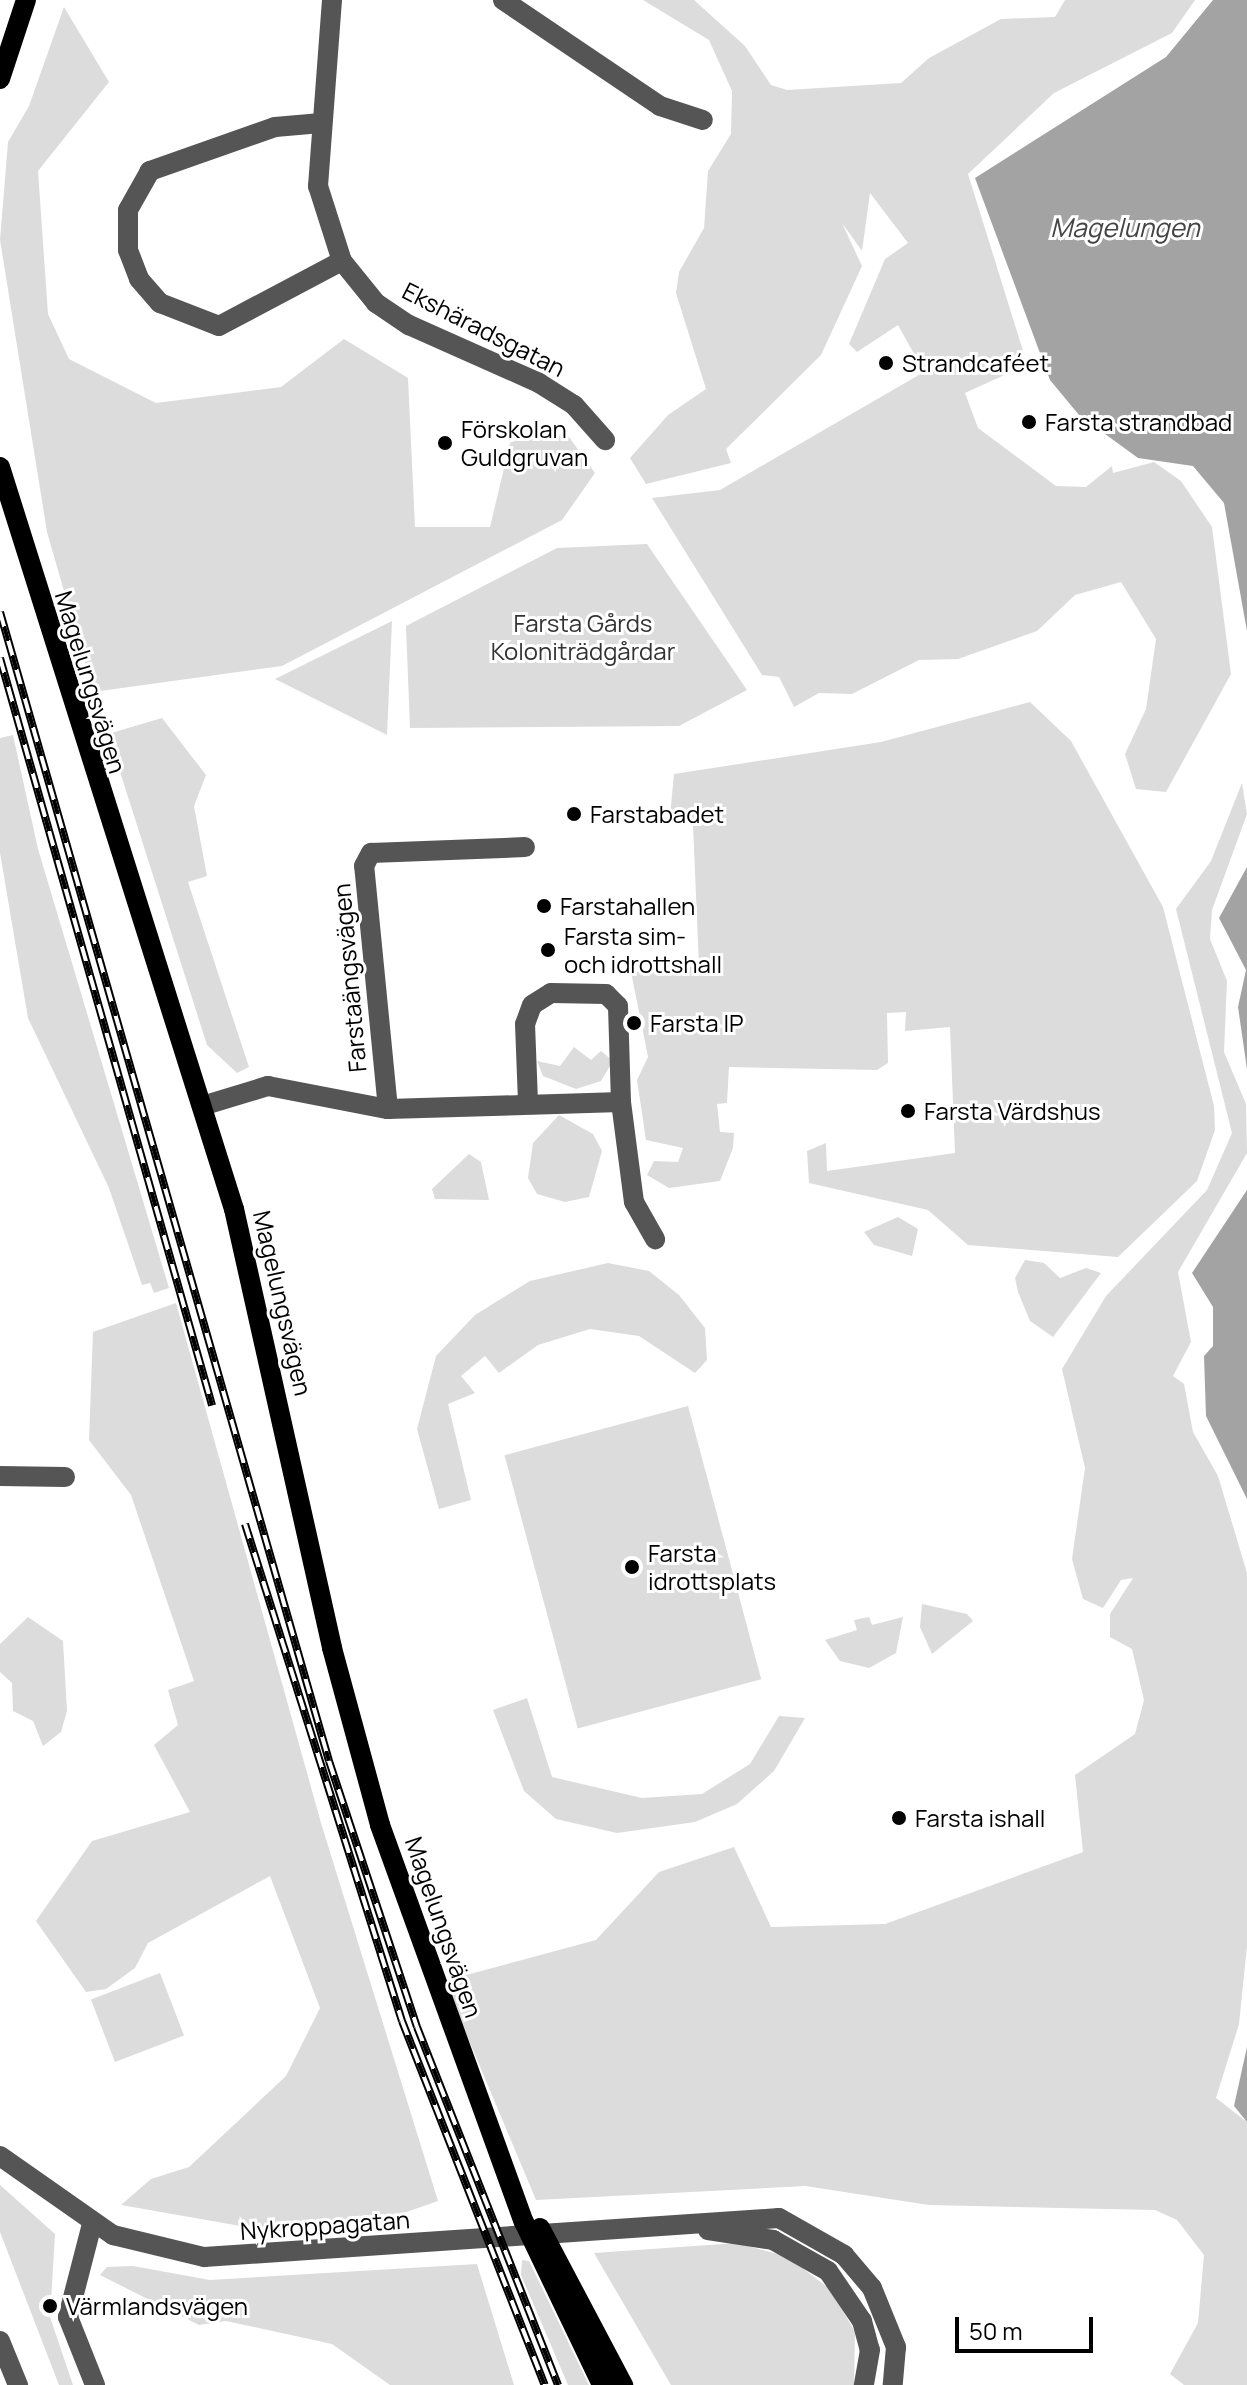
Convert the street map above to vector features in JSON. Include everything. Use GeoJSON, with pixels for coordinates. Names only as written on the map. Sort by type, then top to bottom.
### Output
{"type":"FeatureCollection","features":[{"type":"Feature","properties":{"kind":"main road"},"geometry":{"type":"LineString","coordinates":[[0,76],[10,0]]}},
{"type":"Feature","properties":{"kind":"main road"},"geometry":{"type":"LineString","coordinates":[[0,76],[26,0]]}},
{"type":"Feature","properties":{"kind":"main road","name":"Magelungsvägen"},"geometry":{"type":"LineString","coordinates":[[0,467],[202,1106],[254,1286],[356,1740],[411,1917],[501,2153],[524,2222],[602,2385]]}},
{"type":"Feature","properties":{"kind":"main road","name":"Magelungsvägen"},"geometry":{"type":"LineString","coordinates":[[501,2153],[623,2385]]}},
{"type":"Feature","properties":{"kind":"street","name":"Ekshäradsgatan"},"geometry":{"type":"LineString","coordinates":[[332,0],[318,186],[342,261],[376,303],[409,325],[539,383],[574,405],[605,440]]}},
{"type":"Feature","properties":{"kind":"street"},"geometry":{"type":"LineString","coordinates":[[503,0],[660,106],[703,120]]}},
{"type":"Feature","properties":{"kind":"street"},"geometry":{"type":"LineString","coordinates":[[321,123],[275,127],[150,171],[128,210],[128,250],[139,279],[160,303],[219,326],[342,261]]}},
{"type":"Feature","properties":{"kind":"street","name":"Farstaängsvägen"},"geometry":{"type":"LineString","coordinates":[[388,1109],[364,866],[371,853],[525,847]]}},
{"type":"Feature","properties":{"kind":"street"},"geometry":{"type":"LineString","coordinates":[[528,1101],[525,1024],[532,1005],[551,993],[606,994],[618,1006],[621,1102],[634,1202],[655,1239]]}},
{"type":"Feature","properties":{"kind":"street","name":"Farstaängsvägen"},"geometry":{"type":"LineString","coordinates":[[202,1106],[268,1086],[388,1109],[528,1101],[621,1102]]}},
{"type":"Feature","properties":{"kind":"street"},"geometry":{"type":"LineString","coordinates":[[0,1476],[65,1477]]}},
{"type":"Feature","properties":{"kind":"street","name":"Nykroppagatan"},"geometry":{"type":"LineString","coordinates":[[0,2156],[92,2224],[138,2245],[204,2257],[779,2218],[844,2255],[884,2309],[896,2347],[893,2385]]}},
{"type":"Feature","properties":{"kind":"street"},"geometry":{"type":"LineString","coordinates":[[92,2224],[68,2317],[95,2385]]}},
{"type":"Feature","properties":{"kind":"street","name":"Nykroppagatan"},"geometry":{"type":"LineString","coordinates":[[680,2227],[773,2240],[828,2271],[862,2321],[870,2350],[864,2385]]}},
{"type":"Feature","properties":{"kind":"street"},"geometry":{"type":"LineString","coordinates":[[0,2341],[18,2385]]}},
{"type":"Feature","properties":{"kind":"green space"},"geometry":{"type":"Polygon","coordinates":[[[643,0],[694,0],[745,46],[771,85],[787,90],[901,83],[929,58],[1001,19],[1055,17],[1065,0],[1195,0],[1172,33],[1054,93],[968,174],[1024,354],[999,358],[1011,372],[965,393],[978,428],[1056,486],[1086,487],[1112,466],[1113,473],[1154,462],[1181,481],[1212,527],[1231,674],[1166,792],[1136,789],[1125,754],[1146,709],[1156,639],[1121,582],[1075,595],[1037,631],[958,659],[919,660],[852,694],[819,693],[794,707],[779,677],[762,675],[652,498],[720,490],[924,372],[898,325],[857,352],[849,344],[885,259],[908,243],[870,193],[862,251],[842,223],[862,266],[821,355],[726,449],[731,463],[646,484],[630,458],[668,415],[706,389],[676,293],[679,272],[704,228],[708,171],[731,134],[732,91],[709,40],[643,0]]]}},
{"type":"Feature","properties":{"kind":"green space"},"geometry":{"type":"Polygon","coordinates":[[[64,7],[109,82],[38,171],[48,314],[69,359],[156,403],[281,387],[344,339],[408,378],[415,527],[490,527],[510,443],[535,432],[569,437],[595,473],[562,520],[282,666],[93,692],[47,532],[0,240],[8,142],[29,106],[64,7]]]}},
{"type":"Feature","properties":{"kind":"green space","name":"Farsta Gårds Koloniträdgårdar"},"geometry":{"type":"Polygon","coordinates":[[[647,544],[747,690],[679,726],[410,728],[406,626],[557,548],[647,544]]]}},
{"type":"Feature","properties":{"kind":"green space"},"geometry":{"type":"Polygon","coordinates":[[[392,621],[387,735],[275,679],[392,621]]]}},
{"type":"Feature","properties":{"kind":"green space"},"geometry":{"type":"Polygon","coordinates":[[[1030,702],[1071,741],[1163,907],[1214,1106],[1215,1130],[1197,1181],[1118,1257],[968,1245],[928,1210],[809,1183],[807,1151],[826,1143],[827,1171],[955,1153],[950,1027],[905,1031],[906,1012],[887,1013],[888,1063],[877,1070],[729,1067],[727,1103],[717,1104],[720,1132],[734,1133],[733,1148],[720,1181],[669,1188],[647,1175],[654,1161],[678,1162],[683,1148],[646,1140],[637,1080],[648,1057],[631,972],[699,966],[693,825],[670,816],[674,774],[881,742],[1030,702]]]}},
{"type":"Feature","properties":{"kind":"green space"},"geometry":{"type":"Polygon","coordinates":[[[162,718],[206,775],[194,806],[207,876],[188,882],[249,1067],[237,1073],[207,1045],[108,734],[162,718]]]}},
{"type":"Feature","properties":{"kind":"green space"},"geometry":{"type":"Polygon","coordinates":[[[13,735],[38,849],[169,1288],[154,1293],[150,1283],[142,1285],[109,1188],[28,1018],[0,853],[0,738],[13,735]]]}},
{"type":"Feature","properties":{"kind":"green space"},"geometry":{"type":"Polygon","coordinates":[[[1242,783],[1247,814],[1212,910],[1210,939],[1227,981],[1224,1052],[1246,1104],[1247,1153],[1178,1272],[1191,1342],[1173,1376],[1184,1384],[1193,1432],[1218,1476],[1247,1573],[1247,1946],[1239,2024],[1216,2098],[1247,2122],[1247,2385],[1184,2385],[1170,2374],[1198,2323],[1204,2255],[1177,2220],[1155,2210],[929,2205],[805,2186],[536,2200],[444,1981],[596,1940],[659,1872],[734,1847],[771,1927],[885,1924],[1083,1852],[1075,1775],[1135,1734],[1144,1700],[1132,1649],[1110,1637],[1110,1614],[1133,1578],[1121,1580],[1103,1608],[1083,1599],[1072,1559],[1085,1468],[1062,1369],[1106,1296],[1207,1190],[1232,1133],[1176,909],[1211,861],[1242,783]]]}},
{"type":"Feature","properties":{"kind":"green space"},"geometry":{"type":"Polygon","coordinates":[[[574,1047],[591,1060],[601,1051],[613,1061],[601,1081],[576,1089],[543,1076],[537,1061],[560,1066],[574,1047]]]}},
{"type":"Feature","properties":{"kind":"green space"},"geometry":{"type":"Polygon","coordinates":[[[559,1115],[593,1134],[602,1151],[589,1197],[565,1202],[537,1194],[528,1178],[533,1143],[559,1115]]]}},
{"type":"Feature","properties":{"kind":"green space"},"geometry":{"type":"Polygon","coordinates":[[[469,1154],[481,1162],[489,1200],[435,1199],[432,1189],[469,1154]]]}},
{"type":"Feature","properties":{"kind":"green space"},"geometry":{"type":"Polygon","coordinates":[[[898,1217],[918,1229],[912,1256],[874,1245],[864,1232],[898,1217]]]}},
{"type":"Feature","properties":{"kind":"green space"},"geometry":{"type":"Polygon","coordinates":[[[1025,1260],[1044,1263],[1060,1278],[1086,1268],[1101,1273],[1053,1337],[1030,1321],[1018,1292],[1015,1278],[1025,1260]]]}},
{"type":"Feature","properties":{"kind":"green space"},"geometry":{"type":"Polygon","coordinates":[[[608,1263],[649,1271],[679,1295],[705,1328],[707,1360],[695,1373],[639,1336],[590,1329],[538,1345],[499,1373],[485,1356],[461,1376],[475,1393],[448,1404],[471,1500],[439,1509],[417,1429],[436,1356],[475,1315],[530,1281],[608,1263]]]}},
{"type":"Feature","properties":{"kind":"green space"},"geometry":{"type":"Polygon","coordinates":[[[176,1303],[321,1823],[438,2201],[395,2216],[252,2228],[121,2205],[151,2179],[189,2167],[286,2076],[320,2008],[270,1876],[148,1943],[135,1968],[106,1989],[86,1992],[36,1921],[92,1841],[190,1812],[154,1745],[178,1725],[168,1690],[194,1681],[131,1495],[89,1440],[93,1332],[176,1303]]]}},
{"type":"Feature","properties":{"kind":"green space","name":"Farsta idrottsplats"},"geometry":{"type":"Polygon","coordinates":[[[688,1406],[761,1679],[578,1729],[504,1455],[688,1406]]]}},
{"type":"Feature","properties":{"kind":"green space"},"geometry":{"type":"Polygon","coordinates":[[[922,1604],[967,1614],[973,1621],[932,1654],[920,1627],[922,1604]]]}},
{"type":"Feature","properties":{"kind":"green space"},"geometry":{"type":"Polygon","coordinates":[[[28,1617],[63,1641],[67,1711],[61,1732],[43,1746],[33,1721],[13,1711],[12,1683],[0,1672],[0,1644],[28,1617]]]}},
{"type":"Feature","properties":{"kind":"green space"},"geometry":{"type":"Polygon","coordinates":[[[869,1617],[872,1625],[903,1617],[896,1653],[869,1668],[840,1661],[825,1640],[857,1630],[854,1620],[869,1617]]]}},
{"type":"Feature","properties":{"kind":"green space"},"geometry":{"type":"Polygon","coordinates":[[[527,1698],[552,1777],[642,1798],[702,1794],[750,1764],[779,1716],[805,1718],[774,1771],[737,1804],[695,1822],[617,1833],[556,1819],[524,1791],[493,1710],[527,1698]]]}},
{"type":"Feature","properties":{"kind":"green space"},"geometry":{"type":"Polygon","coordinates":[[[160,1973],[184,2036],[115,2062],[91,2000],[160,1973]]]}},
{"type":"Feature","properties":{"kind":"green space"},"geometry":{"type":"Polygon","coordinates":[[[0,2185],[55,2234],[50,2317],[73,2385],[59,2385],[0,2232],[0,2185]]]}},
{"type":"Feature","properties":{"kind":"green space"},"geometry":{"type":"Polygon","coordinates":[[[737,2243],[788,2257],[831,2290],[855,2332],[854,2385],[671,2385],[594,2253],[737,2243]]]}},
{"type":"Feature","properties":{"kind":"green space"},"geometry":{"type":"Polygon","coordinates":[[[522,2260],[529,2261],[589,2385],[568,2385],[521,2275],[522,2260]]]}},
{"type":"Feature","properties":{"kind":"green space"},"geometry":{"type":"Polygon","coordinates":[[[477,2264],[514,2385],[390,2385],[332,2344],[226,2321],[199,2325],[100,2275],[107,2267],[133,2266],[210,2280],[477,2264]]]}},
{"type":"Feature","properties":{"kind":"water","name":"Magelungen"},"geometry":{"type":"Polygon","coordinates":[[[1213,0],[1247,0],[1247,631],[1224,503],[1193,466],[1138,458],[1079,415],[1050,380],[975,178],[1166,57],[1213,0]]]}},
{"type":"Feature","properties":{"kind":"water"},"geometry":{"type":"Polygon","coordinates":[[[1247,867],[1247,1069],[1238,1007],[1246,970],[1219,918],[1247,867]]]}},
{"type":"Feature","properties":{"kind":"water"},"geometry":{"type":"Polygon","coordinates":[[[1247,1190],[1247,1499],[1206,1416],[1204,1356],[1213,1346],[1213,1307],[1192,1273],[1247,1190]]]}},
{"type":"Feature","properties":{"kind":"water"},"geometry":{"type":"Polygon","coordinates":[[[1247,2047],[1247,2122],[1234,2106],[1247,2047]]]}},
{"type":"Feature","properties":{"kind":"railway"},"geometry":{"type":"LineString","coordinates":[[0,612],[329,1761],[417,2027],[558,2385]]}},
{"type":"Feature","properties":{"kind":"railway"},"geometry":{"type":"LineString","coordinates":[[0,658],[212,1405]]}},
{"type":"Feature","properties":{"kind":"railway"},"geometry":{"type":"LineString","coordinates":[[245,1524],[402,2021],[545,2385]]}},
{"type":"Feature","properties":{"kind":"place","name":"Strandcaféet"},"geometry":{"type":"Point","coordinates":[886,363]}},
{"type":"Feature","properties":{"kind":"place","name":"Farsta strandbad"},"geometry":{"type":"Point","coordinates":[1029,422]}},
{"type":"Feature","properties":{"kind":"place","name":"Förskolan Guldgruvan"},"geometry":{"type":"Point","coordinates":[445,443]}},
{"type":"Feature","properties":{"kind":"place","name":"Farstabadet"},"geometry":{"type":"Point","coordinates":[574,814]}},
{"type":"Feature","properties":{"kind":"place","name":"Farstahallen"},"geometry":{"type":"Point","coordinates":[544,906]}},
{"type":"Feature","properties":{"kind":"place","name":"Farsta sim- och idrottshall"},"geometry":{"type":"Point","coordinates":[548,950]}},
{"type":"Feature","properties":{"kind":"place","name":"Farsta IP"},"geometry":{"type":"Point","coordinates":[634,1023]}},
{"type":"Feature","properties":{"kind":"place","name":"Farsta Värdshus"},"geometry":{"type":"Point","coordinates":[908,1111]}},
{"type":"Feature","properties":{"kind":"place","name":"Farsta idrottsplats"},"geometry":{"type":"Point","coordinates":[632,1567]}},
{"type":"Feature","properties":{"kind":"place","name":"Farsta ishall"},"geometry":{"type":"Point","coordinates":[899,1818]}},
{"type":"Feature","properties":{"kind":"place","name":"Värmlandsvägen"},"geometry":{"type":"Point","coordinates":[50,2306]}}]}
